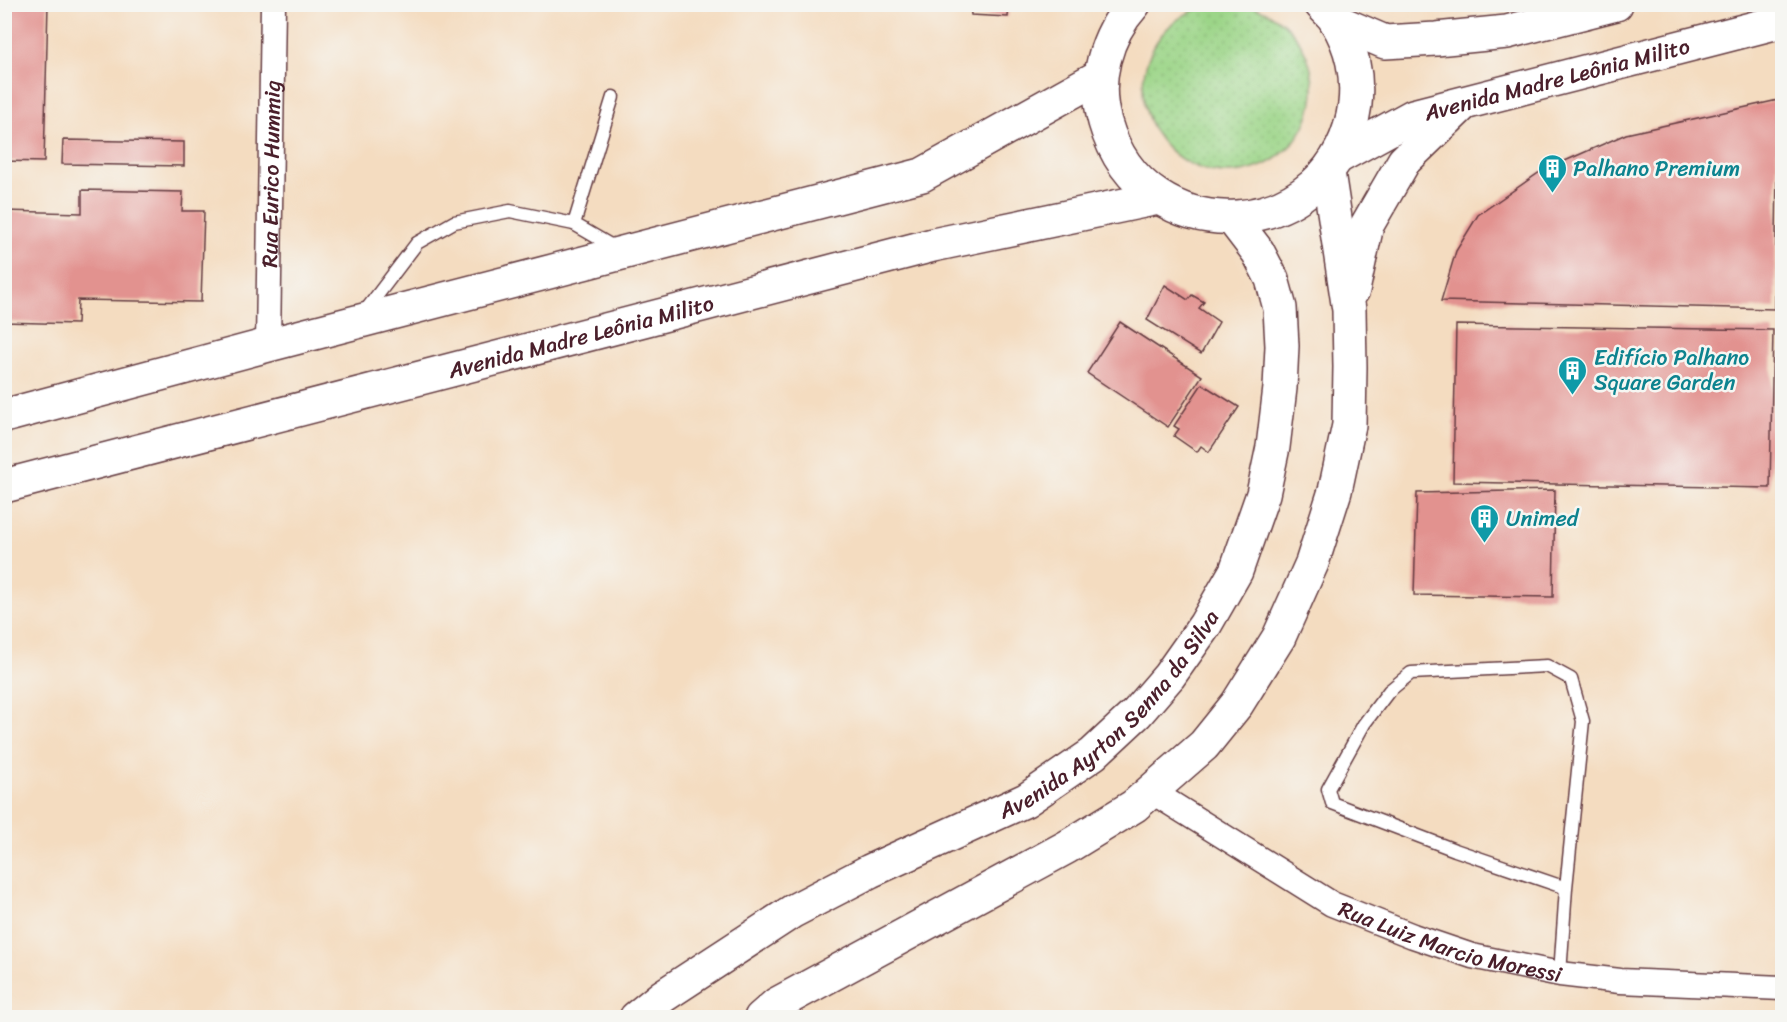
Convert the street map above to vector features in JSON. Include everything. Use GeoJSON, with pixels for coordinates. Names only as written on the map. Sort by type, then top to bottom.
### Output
{"type":"FeatureCollection","features":[{"type":"Feature","properties":{"kind":"main road"},"geometry":{"type":"LineString","coordinates":[[1134,4],[1122,17],[1108,45],[1100,76],[1101,110],[1111,143],[1129,172],[1158,198],[1193,213],[1232,218],[1268,212],[1301,196],[1333,164],[1352,124],[1357,89],[1352,53],[1329,13]]}},
{"type":"Feature","properties":{"kind":"main road"},"geometry":{"type":"LineString","coordinates":[[1329,13],[1385,42],[1507,32],[1616,4]]}},
{"type":"Feature","properties":{"kind":"main road","name":"Avenida Madre Leônia Milito"},"geometry":{"type":"LineString","coordinates":[[1333,164],[1413,116],[1782,21]]}},
{"type":"Feature","properties":{"kind":"main road"},"geometry":{"type":"LineString","coordinates":[[4,416],[922,175],[1100,76]]}},
{"type":"Feature","properties":{"kind":"main road"},"geometry":{"type":"LineString","coordinates":[[1349,310],[1367,225],[1404,161],[1462,104]]}},
{"type":"Feature","properties":{"kind":"main road"},"geometry":{"type":"LineString","coordinates":[[772,1013],[1067,847],[1134,806],[1204,745],[1237,704],[1279,637],[1312,563],[1335,490],[1349,425],[1349,310],[1333,164]]}},
{"type":"Feature","properties":{"kind":"main road","name":"Avenida Madre Leônia Milito"},"geometry":{"type":"LineString","coordinates":[[4,486],[933,245],[1158,198]]}},
{"type":"Feature","properties":{"kind":"main road","name":"Avenida Ayrton Senna da Silva"},"geometry":{"type":"LineString","coordinates":[[636,1017],[663,996],[793,911],[870,871],[1026,800],[1093,754],[1137,712],[1169,676],[1205,625],[1236,571],[1263,494],[1273,447],[1280,388],[1282,346],[1280,308],[1272,279],[1258,252],[1232,218]]}},
{"type":"Feature","properties":{"kind":"street","name":"Rua Eurico Hummig"},"geometry":{"type":"LineString","coordinates":[[268,345],[273,4]]}},
{"type":"Feature","properties":{"kind":"street","name":"Rua Luiz Marcio Moressi"},"geometry":{"type":"LineString","coordinates":[[1151,791],[1332,904],[1472,956],[1560,974],[1620,981],[1782,988]]}},
{"type":"Feature","properties":{"kind":"lane"},"geometry":{"type":"LineString","coordinates":[[574,224],[613,97]]}},
{"type":"Feature","properties":{"kind":"lane"},"geometry":{"type":"LineString","coordinates":[[357,322],[417,243],[454,222],[510,211],[574,224],[623,253]]}},
{"type":"Feature","properties":{"kind":"lane"},"geometry":{"type":"LineString","coordinates":[[1560,974],[1566,888],[1583,721],[1571,679],[1547,666],[1411,673],[1389,691],[1364,724],[1328,789],[1332,803],[1455,850],[1566,888]]}},
{"type":"Feature","properties":{"kind":"green space"},"geometry":{"type":"Polygon","coordinates":[[[1228,3],[1260,10],[1275,17],[1288,28],[1299,41],[1306,56],[1313,88],[1306,120],[1299,135],[1288,148],[1275,159],[1260,166],[1228,173],[1196,166],[1181,159],[1168,148],[1157,135],[1150,120],[1143,88],[1150,56],[1157,41],[1168,28],[1181,17],[1196,10],[1228,3]]]}},
{"type":"Feature","properties":{"kind":"building"},"geometry":{"type":"Polygon","coordinates":[[[4,4],[48,4],[44,162],[4,161],[4,4]]]}},
{"type":"Feature","properties":{"kind":"building"},"geometry":{"type":"Polygon","coordinates":[[[970,4],[1009,4],[1008,17],[971,15],[970,4]]]}},
{"type":"Feature","properties":{"kind":"building","name":"Palhano Premium"},"geometry":{"type":"Polygon","coordinates":[[[1778,100],[1775,309],[1441,301],[1456,251],[1478,215],[1540,172],[1626,134],[1778,100]]]}},
{"type":"Feature","properties":{"kind":"building"},"geometry":{"type":"Polygon","coordinates":[[[63,140],[184,142],[184,166],[62,164],[63,140]]]}},
{"type":"Feature","properties":{"kind":"building"},"geometry":{"type":"Polygon","coordinates":[[[82,190],[183,192],[182,211],[204,211],[201,302],[78,300],[77,324],[4,322],[4,211],[82,213],[82,190]]]}},
{"type":"Feature","properties":{"kind":"building"},"geometry":{"type":"Polygon","coordinates":[[[1165,285],[1188,300],[1192,295],[1204,302],[1199,308],[1219,322],[1201,354],[1147,320],[1165,285]]]}},
{"type":"Feature","properties":{"kind":"building"},"geometry":{"type":"Polygon","coordinates":[[[1120,322],[1202,376],[1168,427],[1087,373],[1120,322]]]}},
{"type":"Feature","properties":{"kind":"building"},"geometry":{"type":"Polygon","coordinates":[[[1456,325],[1773,330],[1770,488],[1453,482],[1456,325]]]}},
{"type":"Feature","properties":{"kind":"building"},"geometry":{"type":"Polygon","coordinates":[[[1202,384],[1239,407],[1209,452],[1201,446],[1197,452],[1174,436],[1179,429],[1174,426],[1202,384]]]}},
{"type":"Feature","properties":{"kind":"building","name":"Unimed"},"geometry":{"type":"Polygon","coordinates":[[[1555,490],[1553,597],[1414,595],[1417,493],[1555,490]]]}},
{"type":"Feature","properties":{"kind":"building"},"geometry":{"type":"Polygon","coordinates":[[[1362,1013],[1417,1016],[1417,1018],[1362,1018],[1362,1013]]]}},
{"type":"Feature","properties":{"kind":"place","name":"Palhano Premium"},"geometry":{"type":"Point","coordinates":[1552,194]}},
{"type":"Feature","properties":{"kind":"place","name":"Edifício Palhano Square Garden"},"geometry":{"type":"Point","coordinates":[1573,396]}},
{"type":"Feature","properties":{"kind":"place","name":"Unimed"},"geometry":{"type":"Point","coordinates":[1485,544]}}]}
